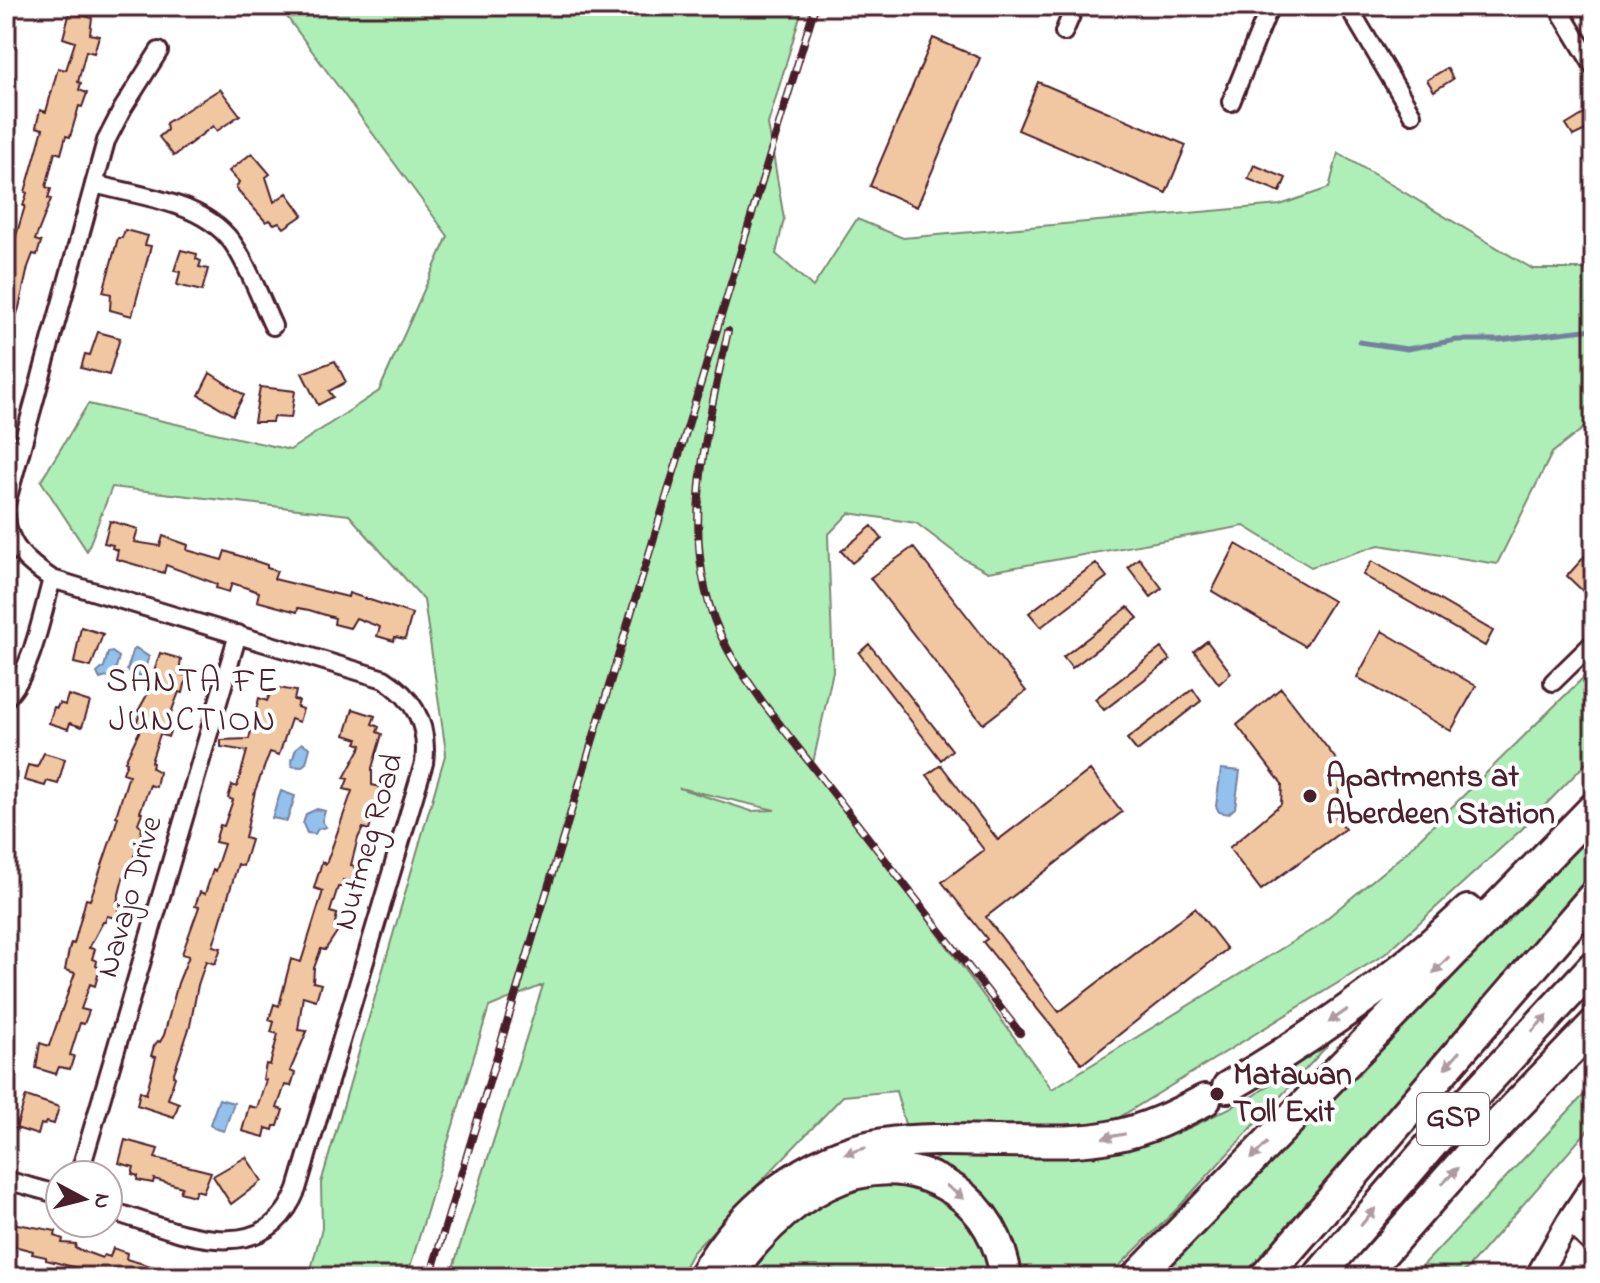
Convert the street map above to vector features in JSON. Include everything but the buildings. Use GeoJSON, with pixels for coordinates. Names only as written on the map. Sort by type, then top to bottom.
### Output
{"type":"FeatureCollection","features":[{"type":"Feature","properties":{"kind":"highway"},"geometry":{"type":"LineString","coordinates":[[1137,1277],[1594,808]]}},
{"type":"Feature","properties":{"kind":"highway"},"geometry":{"type":"LineString","coordinates":[[703,1277],[731,1236],[758,1207],[806,1172],[843,1154],[880,1144],[920,1140],[1094,1140],[1149,1126],[1216,1093],[1285,1053],[1347,1010],[1425,949],[1476,903],[1554,849]]}},
{"type":"Feature","properties":{"kind":"highway","name":"GSP"},"geometry":{"type":"LineString","coordinates":[[1265,1277],[1594,896]]}},
{"type":"Feature","properties":{"kind":"highway","name":"GSP"},"geometry":{"type":"LineString","coordinates":[[1318,1277],[1467,1103],[1594,966]]}},
{"type":"Feature","properties":{"kind":"highway","name":"GSP"},"geometry":{"type":"LineString","coordinates":[[1361,1277],[1473,1151],[1594,1025]]}},
{"type":"Feature","properties":{"kind":"highway"},"geometry":{"type":"LineString","coordinates":[[728,1277],[762,1232],[810,1193],[861,1172],[894,1170],[930,1177],[959,1194],[972,1206],[994,1236],[1006,1277]]}},
{"type":"Feature","properties":{"kind":"street"},"geometry":{"type":"LineString","coordinates":[[1064,32],[1075,6]]}},
{"type":"Feature","properties":{"kind":"street"},"geometry":{"type":"LineString","coordinates":[[1231,102],[1270,6]]}},
{"type":"Feature","properties":{"kind":"street"},"geometry":{"type":"LineString","coordinates":[[1348,6],[1412,114]]}},
{"type":"Feature","properties":{"kind":"street"},"geometry":{"type":"LineString","coordinates":[[1557,6],[1588,43],[1594,67]]}},
{"type":"Feature","properties":{"kind":"street"},"geometry":{"type":"LineString","coordinates":[[6,504],[106,141],[159,51]]}},
{"type":"Feature","properties":{"kind":"street"},"geometry":{"type":"LineString","coordinates":[[94,184],[187,209],[219,227],[236,247],[273,326]]}},
{"type":"Feature","properties":{"kind":"street","name":"Nutmeg Road"},"geometry":{"type":"LineString","coordinates":[[6,516],[10,536],[20,553],[30,565],[52,579],[376,676],[399,689],[411,702],[425,734],[424,763],[297,1189],[282,1216],[261,1233],[228,1241],[210,1240],[124,1215]]}},
{"type":"Feature","properties":{"kind":"street"},"geometry":{"type":"LineString","coordinates":[[6,698],[25,670],[52,579]]}},
{"type":"Feature","properties":{"kind":"street","name":"Navajo Drive"},"geometry":{"type":"LineString","coordinates":[[84,1159],[238,634]]}},
{"type":"Feature","properties":{"kind":"street"},"geometry":{"type":"LineString","coordinates":[[1553,682],[1594,642]]}},
{"type":"Feature","properties":{"kind":"street"},"geometry":{"type":"LineString","coordinates":[[6,1180],[44,1191]]}},
{"type":"Feature","properties":{"kind":"street"},"geometry":{"type":"LineString","coordinates":[[1537,1277],[1594,1183]]}},
{"type":"Feature","properties":{"kind":"street"},"geometry":{"type":"LineString","coordinates":[[1568,1222],[1594,1247]]}},
{"type":"Feature","properties":{"kind":"green space"},"geometry":{"type":"Polygon","coordinates":[[[279,6],[803,6],[768,124],[784,219],[776,254],[813,287],[857,219],[903,238],[1280,205],[1329,188],[1338,153],[1533,269],[1594,269],[1594,420],[1552,453],[1497,564],[1379,545],[1311,567],[1244,526],[988,572],[962,558],[916,523],[849,513],[828,535],[833,671],[813,763],[1052,1089],[1315,928],[1403,855],[1594,667],[1594,755],[1522,829],[1385,954],[1089,1136],[909,1139],[896,1091],[843,1096],[692,1253],[679,1277],[450,1277],[543,985],[489,1007],[407,1277],[309,1277],[322,1228],[321,1183],[446,752],[424,600],[349,515],[112,487],[87,551],[41,481],[88,404],[290,450],[379,391],[448,236],[279,6]],[[679,788],[751,811],[775,810],[679,788]]]}},
{"type":"Feature","properties":{"kind":"green space"},"geometry":{"type":"Polygon","coordinates":[[[1594,824],[1594,881],[1244,1277],[1160,1277],[1594,824]]]}},
{"type":"Feature","properties":{"kind":"green space"},"geometry":{"type":"Polygon","coordinates":[[[1338,1034],[1175,1211],[1108,1277],[739,1277],[824,1197],[896,1178],[956,1149],[1137,1143],[1189,1128],[1254,1096],[1338,1034]]]}},
{"type":"Feature","properties":{"kind":"green space"},"geometry":{"type":"Polygon","coordinates":[[[1594,1084],[1594,1123],[1460,1277],[1412,1277],[1594,1084]]]}},
{"type":"Feature","properties":{"kind":"water"},"geometry":{"type":"Polygon","coordinates":[[[136,648],[149,657],[142,676],[127,670],[136,648]]]}},
{"type":"Feature","properties":{"kind":"water"},"geometry":{"type":"Polygon","coordinates":[[[108,653],[119,657],[114,675],[100,679],[97,673],[104,667],[108,653]]]}},
{"type":"Feature","properties":{"kind":"water"},"geometry":{"type":"Polygon","coordinates":[[[302,743],[310,748],[306,763],[301,767],[292,766],[291,759],[302,743]]]}},
{"type":"Feature","properties":{"kind":"water"},"geometry":{"type":"Polygon","coordinates":[[[1221,769],[1240,771],[1235,808],[1228,814],[1219,812],[1216,806],[1221,769]]]}},
{"type":"Feature","properties":{"kind":"water"},"geometry":{"type":"Polygon","coordinates":[[[281,791],[295,796],[287,821],[272,818],[281,791]]]}},
{"type":"Feature","properties":{"kind":"water"},"geometry":{"type":"Polygon","coordinates":[[[317,809],[325,811],[322,821],[326,827],[318,829],[315,834],[307,833],[303,824],[306,814],[317,809]]]}},
{"type":"Feature","properties":{"kind":"water"},"geometry":{"type":"Polygon","coordinates":[[[219,1099],[234,1103],[224,1131],[210,1124],[219,1099]]]}},
{"type":"Feature","properties":{"kind":"waterway"},"geometry":{"type":"LineString","coordinates":[[1359,342],[1407,349],[1457,340],[1499,340],[1594,329]]}},
{"type":"Feature","properties":{"kind":"railway"},"geometry":{"type":"LineString","coordinates":[[430,1277],[815,6]]}},
{"type":"Feature","properties":{"kind":"railway"},"geometry":{"type":"LineString","coordinates":[[728,331],[711,410],[699,491],[698,531],[702,571],[711,610],[727,648],[764,704],[1020,1033]]}},
{"type":"Feature","properties":{"kind":"place","name":"Apartments at Aberdeen Station"},"geometry":{"type":"Point","coordinates":[1310,796]}},
{"type":"Feature","properties":{"kind":"place","name":"Matawan Toll Exit"},"geometry":{"type":"Point","coordinates":[1217,1094]}},
{"type":"Feature","properties":{"kind":"district","name":"SANTA FE JUNCTION"},"geometry":{"type":"Point","coordinates":[193,702]}}]}
